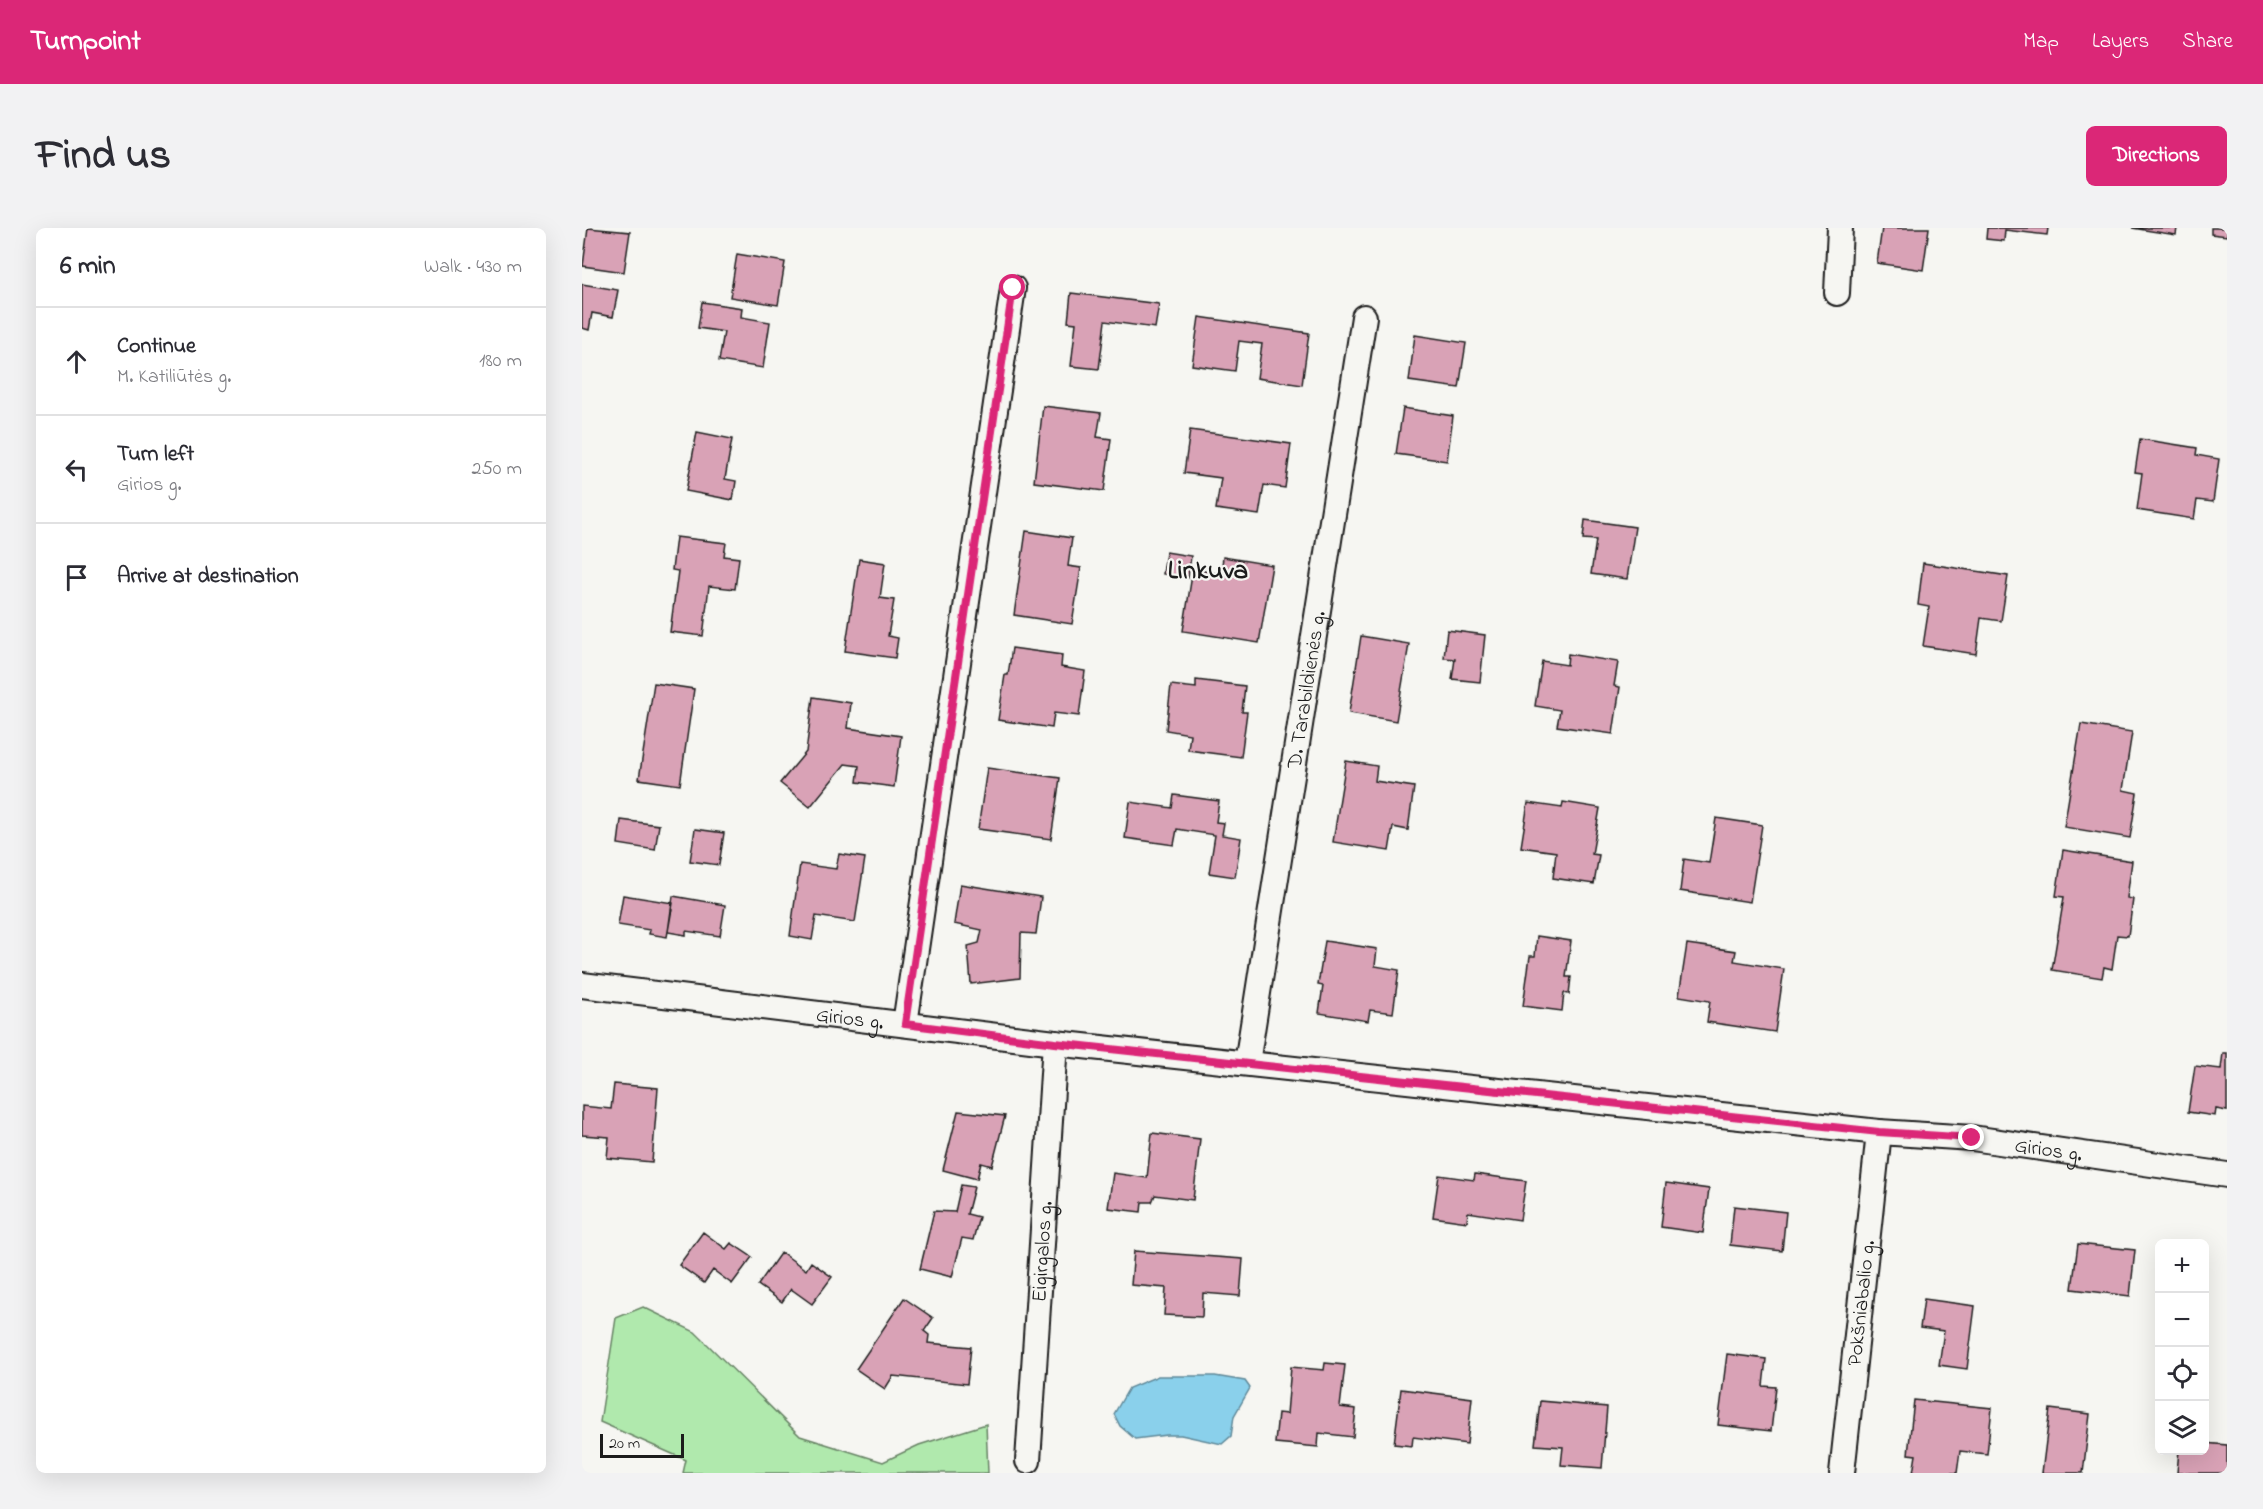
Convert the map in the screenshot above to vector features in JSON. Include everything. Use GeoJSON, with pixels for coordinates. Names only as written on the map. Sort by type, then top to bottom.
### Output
{"type":"FeatureCollection","features":[{"type":"Feature","properties":{"kind":"street"},"geometry":{"type":"LineString","coordinates":[[1837,293],[1840,228]]}},
{"type":"Feature","properties":{"kind":"street"},"geometry":{"type":"LineString","coordinates":[[905,1024],[1013,288]]}},
{"type":"Feature","properties":{"kind":"street","name":"D. Tarabildienės g."},"geometry":{"type":"LineString","coordinates":[[1247,1063],[1364,317]]}},
{"type":"Feature","properties":{"kind":"street","name":"Girios g."},"geometry":{"type":"LineString","coordinates":[[582,985],[1055,1043],[1879,1132],[1972,1138],[2227,1175]]}},
{"type":"Feature","properties":{"kind":"street","name":"Eigirgalos g."},"geometry":{"type":"LineString","coordinates":[[1028,1461],[1055,1043]]}},
{"type":"Feature","properties":{"kind":"street","name":"Pokšniabalio g."},"geometry":{"type":"LineString","coordinates":[[1842,1473],[1879,1132]]}},
{"type":"Feature","properties":{"kind":"green space"},"geometry":{"type":"Polygon","coordinates":[[[643,1307],[695,1332],[800,1436],[883,1462],[919,1445],[986,1424],[988,1473],[683,1473],[686,1460],[600,1422],[616,1318],[643,1307]]]}},
{"type":"Feature","properties":{"kind":"water"},"geometry":{"type":"Polygon","coordinates":[[[1158,1376],[1215,1376],[1245,1381],[1250,1388],[1234,1416],[1231,1436],[1222,1444],[1181,1435],[1135,1439],[1120,1426],[1114,1414],[1129,1388],[1158,1376]]]}},
{"type":"Feature","properties":{"kind":"building"},"geometry":{"type":"Polygon","coordinates":[[[588,228],[630,232],[624,272],[583,266],[588,228]]]}},
{"type":"Feature","properties":{"kind":"building"},"geometry":{"type":"Polygon","coordinates":[[[1882,228],[1929,228],[1923,270],[1877,263],[1882,228]]]}},
{"type":"Feature","properties":{"kind":"building"},"geometry":{"type":"Polygon","coordinates":[[[1987,228],[2048,228],[2047,235],[2005,230],[2004,241],[1986,239],[1987,228]]]}},
{"type":"Feature","properties":{"kind":"building"},"geometry":{"type":"Polygon","coordinates":[[[2132,228],[2177,228],[2176,235],[2132,228]]]}},
{"type":"Feature","properties":{"kind":"building"},"geometry":{"type":"Polygon","coordinates":[[[2211,228],[2227,228],[2227,236],[2211,234],[2211,228]]]}},
{"type":"Feature","properties":{"kind":"building"},"geometry":{"type":"Polygon","coordinates":[[[737,254],[785,262],[778,305],[730,297],[737,254]]]}},
{"type":"Feature","properties":{"kind":"building"},"geometry":{"type":"Polygon","coordinates":[[[582,284],[618,290],[613,317],[592,313],[589,330],[582,328],[582,284]]]}},
{"type":"Feature","properties":{"kind":"building"},"geometry":{"type":"Polygon","coordinates":[[[1071,293],[1159,304],[1155,328],[1105,321],[1099,369],[1071,366],[1076,323],[1068,322],[1071,293]]]}},
{"type":"Feature","properties":{"kind":"building"},"geometry":{"type":"Polygon","coordinates":[[[702,302],[742,308],[741,317],[770,322],[763,368],[719,361],[724,332],[698,328],[702,302]]]}},
{"type":"Feature","properties":{"kind":"building"},"geometry":{"type":"Polygon","coordinates":[[[1199,317],[1309,333],[1302,385],[1257,378],[1262,344],[1239,341],[1235,371],[1192,365],[1199,317]]]}},
{"type":"Feature","properties":{"kind":"building"},"geometry":{"type":"Polygon","coordinates":[[[1415,335],[1466,343],[1459,388],[1409,381],[1415,335]]]}},
{"type":"Feature","properties":{"kind":"building"},"geometry":{"type":"Polygon","coordinates":[[[1043,406],[1101,413],[1097,437],[1111,439],[1104,491],[1034,482],[1043,406]]]}},
{"type":"Feature","properties":{"kind":"building"},"geometry":{"type":"Polygon","coordinates":[[[1403,408],[1453,416],[1447,461],[1396,454],[1403,408]]]}},
{"type":"Feature","properties":{"kind":"building"},"geometry":{"type":"Polygon","coordinates":[[[1190,430],[1291,444],[1285,488],[1264,485],[1259,515],[1216,509],[1221,478],[1184,473],[1190,430]]]}},
{"type":"Feature","properties":{"kind":"building"},"geometry":{"type":"Polygon","coordinates":[[[697,432],[732,439],[725,479],[736,481],[733,500],[686,491],[697,432]]]}},
{"type":"Feature","properties":{"kind":"building"},"geometry":{"type":"Polygon","coordinates":[[[2140,439],[2197,448],[2196,455],[2219,459],[2213,502],[2197,500],[2194,519],[2137,510],[2142,473],[2135,472],[2140,439]]]}},
{"type":"Feature","properties":{"kind":"building"},"geometry":{"type":"Polygon","coordinates":[[[1585,520],[1635,527],[1627,579],[1591,574],[1596,540],[1583,539],[1585,520]]]}},
{"type":"Feature","properties":{"kind":"building"},"geometry":{"type":"Polygon","coordinates":[[[1026,531],[1072,538],[1068,566],[1081,568],[1072,624],[1014,615],[1026,531]]]}},
{"type":"Feature","properties":{"kind":"building"},"geometry":{"type":"Polygon","coordinates":[[[676,537],[726,543],[724,556],[739,558],[735,589],[709,586],[703,636],[670,632],[678,571],[672,570],[676,537]]]}},
{"type":"Feature","properties":{"kind":"building"},"geometry":{"type":"Polygon","coordinates":[[[1166,552],[1191,556],[1188,578],[1163,574],[1166,552]]]}},
{"type":"Feature","properties":{"kind":"building"},"geometry":{"type":"Polygon","coordinates":[[[1223,557],[1272,565],[1259,643],[1183,631],[1193,569],[1221,574],[1223,557]]]}},
{"type":"Feature","properties":{"kind":"building"},"geometry":{"type":"Polygon","coordinates":[[[859,559],[885,563],[880,598],[894,600],[888,636],[898,638],[895,658],[845,651],[859,559]]]}},
{"type":"Feature","properties":{"kind":"building"},"geometry":{"type":"Polygon","coordinates":[[[1923,563],[2008,576],[2001,621],[1981,618],[1976,654],[1923,646],[1929,607],[1918,605],[1923,563]]]}},
{"type":"Feature","properties":{"kind":"building"},"geometry":{"type":"Polygon","coordinates":[[[1447,630],[1485,635],[1480,682],[1452,679],[1455,659],[1444,658],[1447,630]]]}},
{"type":"Feature","properties":{"kind":"building"},"geometry":{"type":"Polygon","coordinates":[[[1361,636],[1409,644],[1396,721],[1349,713],[1361,636]]]}},
{"type":"Feature","properties":{"kind":"building"},"geometry":{"type":"Polygon","coordinates":[[[1012,648],[1062,655],[1061,667],[1085,671],[1079,716],[1054,713],[1052,728],[998,720],[1012,648]]]}},
{"type":"Feature","properties":{"kind":"building"},"geometry":{"type":"Polygon","coordinates":[[[1568,654],[1618,662],[1614,686],[1620,687],[1613,734],[1557,726],[1560,710],[1535,706],[1542,661],[1567,665],[1568,654]]]}},
{"type":"Feature","properties":{"kind":"building"},"geometry":{"type":"Polygon","coordinates":[[[1196,680],[1245,686],[1242,712],[1247,712],[1241,757],[1188,750],[1190,734],[1166,730],[1171,685],[1196,688],[1196,680]]]}},
{"type":"Feature","properties":{"kind":"building"},"geometry":{"type":"Polygon","coordinates":[[[654,683],[694,689],[680,785],[639,779],[654,683]]]}},
{"type":"Feature","properties":{"kind":"building"},"geometry":{"type":"Polygon","coordinates":[[[813,697],[851,703],[848,728],[901,736],[894,787],[857,782],[859,766],[845,764],[810,807],[780,783],[806,752],[813,697]]]}},
{"type":"Feature","properties":{"kind":"building"},"geometry":{"type":"Polygon","coordinates":[[[2081,724],[2132,732],[2123,790],[2137,793],[2130,838],[2064,827],[2081,724]]]}},
{"type":"Feature","properties":{"kind":"building"},"geometry":{"type":"Polygon","coordinates":[[[1346,761],[1377,766],[1375,781],[1414,787],[1408,830],[1393,827],[1389,851],[1333,842],[1346,761]]]}},
{"type":"Feature","properties":{"kind":"building"},"geometry":{"type":"Polygon","coordinates":[[[987,768],[1060,778],[1051,839],[978,829],[987,768]]]}},
{"type":"Feature","properties":{"kind":"building"},"geometry":{"type":"Polygon","coordinates":[[[1174,795],[1219,801],[1216,822],[1224,823],[1222,835],[1241,838],[1235,877],[1209,873],[1215,835],[1177,829],[1174,845],[1125,838],[1130,802],[1172,808],[1174,795]]]}},
{"type":"Feature","properties":{"kind":"building"},"geometry":{"type":"Polygon","coordinates":[[[1563,802],[1600,808],[1592,854],[1599,855],[1594,884],[1553,878],[1556,852],[1521,847],[1528,803],[1562,808],[1563,802]]]}},
{"type":"Feature","properties":{"kind":"building"},"geometry":{"type":"Polygon","coordinates":[[[1716,818],[1762,825],[1750,902],[1680,891],[1684,859],[1709,863],[1716,818]]]}},
{"type":"Feature","properties":{"kind":"building"},"geometry":{"type":"Polygon","coordinates":[[[621,820],[659,825],[655,850],[618,844],[621,820]]]}},
{"type":"Feature","properties":{"kind":"building"},"geometry":{"type":"Polygon","coordinates":[[[695,829],[724,833],[719,865],[690,861],[695,829]]]}},
{"type":"Feature","properties":{"kind":"building"},"geometry":{"type":"Polygon","coordinates":[[[2063,850],[2132,861],[2127,898],[2133,899],[2128,936],[2117,935],[2112,969],[2104,967],[2102,978],[2052,970],[2064,897],[2056,896],[2063,850]]]}},
{"type":"Feature","properties":{"kind":"building"},"geometry":{"type":"Polygon","coordinates":[[[839,854],[865,858],[855,922],[816,916],[812,940],[790,936],[800,864],[836,869],[839,854]]]}},
{"type":"Feature","properties":{"kind":"building"},"geometry":{"type":"Polygon","coordinates":[[[960,884],[1041,897],[1036,934],[1021,933],[1020,978],[971,984],[968,946],[979,943],[982,930],[954,924],[960,884]]]}},
{"type":"Feature","properties":{"kind":"building"},"geometry":{"type":"Polygon","coordinates":[[[623,895],[673,903],[667,937],[649,934],[650,930],[618,925],[623,895]]]}},
{"type":"Feature","properties":{"kind":"building"},"geometry":{"type":"Polygon","coordinates":[[[673,896],[725,905],[720,936],[686,931],[686,935],[668,932],[673,896]]]}},
{"type":"Feature","properties":{"kind":"building"},"geometry":{"type":"Polygon","coordinates":[[[1537,936],[1571,941],[1566,977],[1571,977],[1569,994],[1564,993],[1562,1011],[1523,1006],[1530,956],[1535,956],[1537,936]]]}},
{"type":"Feature","properties":{"kind":"building"},"geometry":{"type":"Polygon","coordinates":[[[1325,941],[1377,949],[1375,966],[1399,970],[1393,1013],[1370,1010],[1368,1021],[1319,1013],[1323,986],[1318,985],[1325,941]]]}},
{"type":"Feature","properties":{"kind":"building"},"geometry":{"type":"Polygon","coordinates":[[[1687,944],[1736,951],[1734,961],[1784,969],[1775,1032],[1707,1022],[1710,1001],[1679,996],[1687,944]]]}},
{"type":"Feature","properties":{"kind":"building"},"geometry":{"type":"Polygon","coordinates":[[[2223,1053],[2227,1053],[2227,1111],[2216,1109],[2215,1116],[2188,1112],[2195,1066],[2221,1069],[2223,1053]]]}},
{"type":"Feature","properties":{"kind":"building"},"geometry":{"type":"Polygon","coordinates":[[[614,1084],[658,1088],[652,1162],[607,1158],[609,1137],[582,1135],[582,1106],[611,1109],[614,1084]]]}},
{"type":"Feature","properties":{"kind":"building"},"geometry":{"type":"Polygon","coordinates":[[[958,1111],[1005,1116],[992,1166],[981,1163],[977,1179],[943,1170],[958,1111]]]}},
{"type":"Feature","properties":{"kind":"building"},"geometry":{"type":"Polygon","coordinates":[[[1152,1133],[1200,1139],[1193,1200],[1155,1195],[1152,1202],[1142,1202],[1141,1212],[1108,1208],[1113,1173],[1147,1178],[1152,1133]]]}},
{"type":"Feature","properties":{"kind":"building"},"geometry":{"type":"Polygon","coordinates":[[[1475,1174],[1526,1181],[1520,1220],[1468,1212],[1467,1222],[1433,1217],[1439,1175],[1474,1180],[1475,1174]]]}},
{"type":"Feature","properties":{"kind":"building"},"geometry":{"type":"Polygon","coordinates":[[[1666,1183],[1709,1189],[1703,1233],[1661,1227],[1666,1183]]]}},
{"type":"Feature","properties":{"kind":"building"},"geometry":{"type":"Polygon","coordinates":[[[961,1185],[974,1187],[967,1214],[979,1217],[973,1240],[962,1238],[952,1277],[920,1269],[934,1211],[955,1212],[961,1185]]]}},
{"type":"Feature","properties":{"kind":"building"},"geometry":{"type":"Polygon","coordinates":[[[1734,1206],[1786,1212],[1782,1251],[1730,1245],[1734,1206]]]}},
{"type":"Feature","properties":{"kind":"building"},"geometry":{"type":"Polygon","coordinates":[[[703,1232],[726,1249],[731,1243],[752,1257],[732,1284],[713,1270],[704,1283],[679,1265],[703,1232]]]}},
{"type":"Feature","properties":{"kind":"building"},"geometry":{"type":"Polygon","coordinates":[[[2078,1244],[2135,1250],[2130,1296],[2072,1289],[2078,1244]]]}},
{"type":"Feature","properties":{"kind":"building"},"geometry":{"type":"Polygon","coordinates":[[[1134,1251],[1243,1259],[1240,1296],[1203,1293],[1202,1317],[1164,1315],[1166,1288],[1131,1285],[1134,1251]]]}},
{"type":"Feature","properties":{"kind":"building"},"geometry":{"type":"Polygon","coordinates":[[[781,1252],[806,1270],[811,1262],[832,1277],[812,1304],[791,1289],[782,1302],[758,1285],[781,1252]]]}},
{"type":"Feature","properties":{"kind":"building"},"geometry":{"type":"Polygon","coordinates":[[[904,1298],[933,1318],[924,1331],[929,1335],[928,1343],[971,1347],[967,1384],[893,1376],[885,1389],[856,1369],[904,1298]]]}},
{"type":"Feature","properties":{"kind":"building"},"geometry":{"type":"Polygon","coordinates":[[[1924,1299],[1975,1306],[1967,1369],[1939,1365],[1944,1331],[1920,1328],[1924,1299]]]}},
{"type":"Feature","properties":{"kind":"building"},"geometry":{"type":"Polygon","coordinates":[[[1727,1354],[1766,1359],[1763,1386],[1776,1387],[1771,1431],[1718,1425],[1727,1354]]]}},
{"type":"Feature","properties":{"kind":"building"},"geometry":{"type":"Polygon","coordinates":[[[1325,1363],[1345,1365],[1340,1407],[1356,1409],[1353,1437],[1319,1433],[1318,1447],[1275,1443],[1278,1413],[1287,1414],[1291,1367],[1324,1370],[1325,1363]]]}},
{"type":"Feature","properties":{"kind":"building"},"geometry":{"type":"Polygon","coordinates":[[[1401,1389],[1472,1398],[1467,1444],[1413,1437],[1412,1446],[1394,1444],[1401,1389]]]}},
{"type":"Feature","properties":{"kind":"building"},"geometry":{"type":"Polygon","coordinates":[[[1914,1400],[1992,1408],[1987,1454],[1960,1451],[1957,1473],[1913,1473],[1916,1455],[1908,1454],[1914,1400]]]}},
{"type":"Feature","properties":{"kind":"building"},"geometry":{"type":"Polygon","coordinates":[[[1540,1401],[1607,1407],[1602,1468],[1561,1465],[1563,1447],[1535,1445],[1540,1401]]]}},
{"type":"Feature","properties":{"kind":"building"},"geometry":{"type":"Polygon","coordinates":[[[2050,1409],[2090,1414],[2083,1473],[2042,1473],[2050,1409]]]}},
{"type":"Feature","properties":{"kind":"building"},"geometry":{"type":"Polygon","coordinates":[[[2209,1443],[2227,1445],[2227,1473],[2177,1473],[2179,1455],[2209,1455],[2209,1443]]]}},
{"type":"Feature","properties":{"kind":"district","name":"Linkuva"},"geometry":{"type":"Point","coordinates":[1208,569]}},
{"type":"Feature","properties":{"kind":"route"},"geometry":{"type":"LineString","coordinates":[[1013,288],[905,1024],[1055,1043],[1610,1101],[1879,1132],[1972,1138]]}}]}
